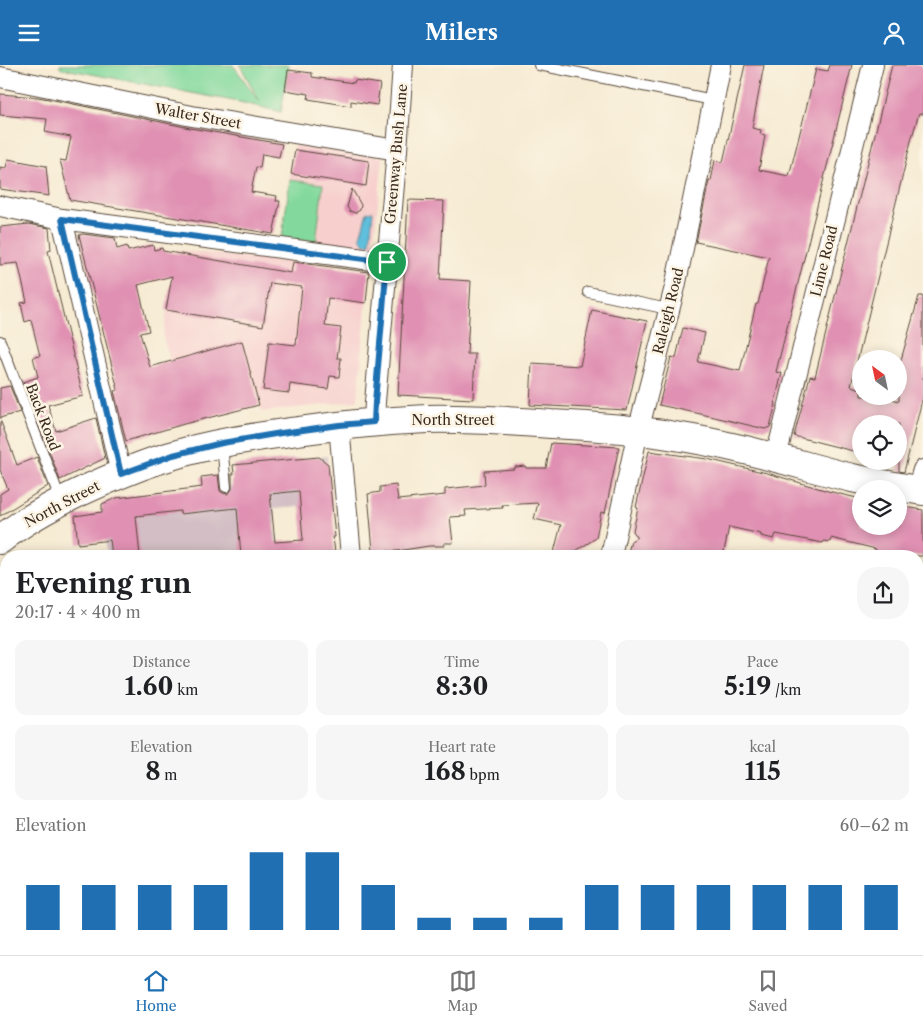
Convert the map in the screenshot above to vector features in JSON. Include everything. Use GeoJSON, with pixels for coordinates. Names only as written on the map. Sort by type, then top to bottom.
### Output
{"type":"FeatureCollection","features":[{"type":"Feature","properties":{"kind":"main road","name":"North Street"},"geometry":{"type":"LineString","coordinates":[[0,540],[19,526],[61,502],[121,474],[173,455],[222,443],[339,425],[374,422],[429,419],[489,419],[638,431],[704,441],[885,485],[921,483]]}},
{"type":"Feature","properties":{"kind":"street","name":"Greenway Bush Lane"},"geometry":{"type":"LineString","coordinates":[[374,422],[404,65]]}},
{"type":"Feature","properties":{"kind":"street","name":"Raleigh Road"},"geometry":{"type":"LineString","coordinates":[[612,550],[638,431],[675,287],[722,65]]}},
{"type":"Feature","properties":{"kind":"street","name":"Lime Road"},"geometry":{"type":"LineString","coordinates":[[776,457],[873,65]]}},
{"type":"Feature","properties":{"kind":"street","name":"Walter Street"},"geometry":{"type":"LineString","coordinates":[[0,77],[192,116],[397,150]]}},
{"type":"Feature","properties":{"kind":"street"},"geometry":{"type":"LineString","coordinates":[[0,206],[62,219],[387,262]]}},
{"type":"Feature","properties":{"kind":"street"},"geometry":{"type":"LineString","coordinates":[[62,219],[121,474]]}},
{"type":"Feature","properties":{"kind":"street"},"geometry":{"type":"LineString","coordinates":[[339,425],[350,550]]}},
{"type":"Feature","properties":{"kind":"lane"},"geometry":{"type":"LineString","coordinates":[[543,65],[714,100]]}},
{"type":"Feature","properties":{"kind":"lane"},"geometry":{"type":"LineString","coordinates":[[588,292],[668,309]]}},
{"type":"Feature","properties":{"kind":"lane","name":"Back Road"},"geometry":{"type":"LineString","coordinates":[[0,341],[61,502]]}},
{"type":"Feature","properties":{"kind":"lane"},"geometry":{"type":"LineString","coordinates":[[222,443],[226,487]]}},
{"type":"Feature","properties":{"kind":"shaded area"},"geometry":{"type":"Polygon","coordinates":[[[294,145],[383,157],[373,248],[282,238],[294,145]]]}},
{"type":"Feature","properties":{"kind":"shaded area"},"geometry":{"type":"Polygon","coordinates":[[[176,250],[369,270],[358,399],[356,401],[262,412],[247,359],[174,374],[163,337],[176,250]]]}},
{"type":"Feature","properties":{"kind":"shaded area"},"geometry":{"type":"Polygon","coordinates":[[[327,456],[330,504],[274,509],[277,550],[106,550],[102,504],[116,498],[202,488],[201,477],[213,476],[215,488],[235,486],[233,465],[327,456]]]}},
{"type":"Feature","properties":{"kind":"green space"},"geometry":{"type":"Polygon","coordinates":[[[60,65],[233,65],[260,102],[240,65],[289,65],[281,112],[244,103],[60,68],[60,65]]]}},
{"type":"Feature","properties":{"kind":"green space"},"geometry":{"type":"Polygon","coordinates":[[[290,180],[323,184],[316,242],[282,238],[290,180]]]}},
{"type":"Feature","properties":{"kind":"water"},"geometry":{"type":"Polygon","coordinates":[[[373,211],[370,243],[365,244],[360,237],[367,212],[373,211]]]}},
{"type":"Feature","properties":{"kind":"building"},"geometry":{"type":"Polygon","coordinates":[[[745,65],[764,65],[752,128],[761,130],[760,134],[765,135],[759,170],[789,176],[816,69],[828,71],[830,65],[852,65],[776,372],[782,373],[776,403],[770,427],[765,429],[659,405],[671,357],[676,358],[683,328],[705,333],[698,362],[740,371],[756,304],[758,304],[769,257],[696,242],[715,160],[723,162],[745,65]]]}},
{"type":"Feature","properties":{"kind":"building"},"geometry":{"type":"Polygon","coordinates":[[[892,65],[922,65],[923,114],[919,113],[912,137],[860,350],[852,350],[852,405],[908,405],[908,350],[904,350],[919,296],[923,296],[923,396],[907,460],[907,415],[852,415],[852,451],[794,436],[810,376],[815,377],[892,65]]]}},
{"type":"Feature","properties":{"kind":"building"},"geometry":{"type":"Polygon","coordinates":[[[288,70],[312,73],[312,77],[354,83],[355,80],[380,84],[377,105],[351,101],[351,106],[308,99],[309,94],[285,90],[288,70]]]}},
{"type":"Feature","properties":{"kind":"building"},"geometry":{"type":"Polygon","coordinates":[[[0,94],[49,99],[190,128],[282,144],[279,157],[262,154],[260,168],[256,167],[251,192],[277,196],[276,201],[280,201],[273,234],[70,200],[60,160],[66,161],[71,137],[45,132],[47,119],[0,115],[0,94]]]}},
{"type":"Feature","properties":{"kind":"building"},"geometry":{"type":"Polygon","coordinates":[[[295,150],[369,161],[366,186],[291,174],[295,150]]]}},
{"type":"Feature","properties":{"kind":"building"},"geometry":{"type":"Polygon","coordinates":[[[8,159],[46,166],[49,196],[0,189],[0,167],[6,168],[8,159]]]}},
{"type":"Feature","properties":{"kind":"building"},"geometry":{"type":"Polygon","coordinates":[[[352,189],[361,205],[360,210],[355,213],[347,207],[352,189]]]}},
{"type":"Feature","properties":{"kind":"building"},"geometry":{"type":"Polygon","coordinates":[[[408,200],[444,201],[440,279],[471,281],[467,354],[475,354],[473,399],[398,395],[408,200]]]}},
{"type":"Feature","properties":{"kind":"building"},"geometry":{"type":"Polygon","coordinates":[[[29,224],[49,228],[51,250],[48,251],[83,396],[48,405],[56,431],[96,418],[105,458],[60,480],[23,382],[38,377],[33,357],[40,356],[31,320],[25,322],[21,303],[27,302],[18,263],[0,265],[0,227],[29,224]]]}},
{"type":"Feature","properties":{"kind":"building"},"geometry":{"type":"Polygon","coordinates":[[[79,235],[115,238],[117,249],[127,246],[128,251],[153,245],[154,250],[162,248],[163,251],[291,273],[293,262],[369,272],[366,303],[328,298],[325,326],[341,328],[337,358],[341,358],[339,377],[330,376],[328,389],[290,384],[289,393],[263,390],[269,342],[296,345],[302,287],[270,283],[263,326],[166,310],[172,276],[138,285],[149,331],[140,333],[150,367],[242,341],[259,405],[126,441],[114,391],[118,390],[79,235]]]}},
{"type":"Feature","properties":{"kind":"building"},"geometry":{"type":"Polygon","coordinates":[[[592,310],[647,321],[627,410],[530,405],[532,363],[580,366],[592,310]]]}},
{"type":"Feature","properties":{"kind":"building"},"geometry":{"type":"Polygon","coordinates":[[[10,386],[20,412],[0,418],[0,388],[10,386]]]}},
{"type":"Feature","properties":{"kind":"building"},"geometry":{"type":"Polygon","coordinates":[[[0,422],[17,465],[37,457],[48,486],[0,516],[0,494],[8,489],[0,470],[0,422]]]}},
{"type":"Feature","properties":{"kind":"building"},"geometry":{"type":"Polygon","coordinates":[[[551,443],[619,447],[605,513],[601,512],[596,538],[577,550],[555,550],[561,525],[534,519],[538,503],[502,505],[503,508],[465,510],[466,516],[450,517],[453,543],[444,543],[445,546],[429,546],[403,550],[373,550],[368,494],[380,492],[380,487],[396,485],[398,500],[445,495],[445,489],[485,485],[484,471],[514,469],[515,467],[525,466],[526,468],[546,468],[551,443]]]}},
{"type":"Feature","properties":{"kind":"building"},"geometry":{"type":"Polygon","coordinates":[[[649,451],[707,459],[767,473],[852,497],[852,535],[907,535],[907,507],[923,510],[923,550],[876,550],[831,538],[830,542],[824,541],[823,543],[776,534],[774,539],[729,527],[724,550],[629,550],[631,541],[637,537],[633,531],[638,508],[636,507],[649,451]]]}},
{"type":"Feature","properties":{"kind":"building"},"geometry":{"type":"Polygon","coordinates":[[[319,457],[328,464],[335,550],[240,550],[237,508],[180,514],[180,511],[136,516],[139,550],[111,550],[110,540],[78,544],[75,516],[102,512],[102,504],[116,498],[202,487],[201,477],[218,475],[220,491],[227,494],[232,489],[232,474],[234,474],[233,465],[319,457]],[[299,491],[270,494],[275,542],[303,540],[299,491]]]}},
{"type":"Feature","properties":{"kind":"route"},"geometry":{"type":"LineString","coordinates":[[62,219],[387,262],[374,422],[281,433],[222,443],[173,455],[121,474],[62,219]]}}]}
